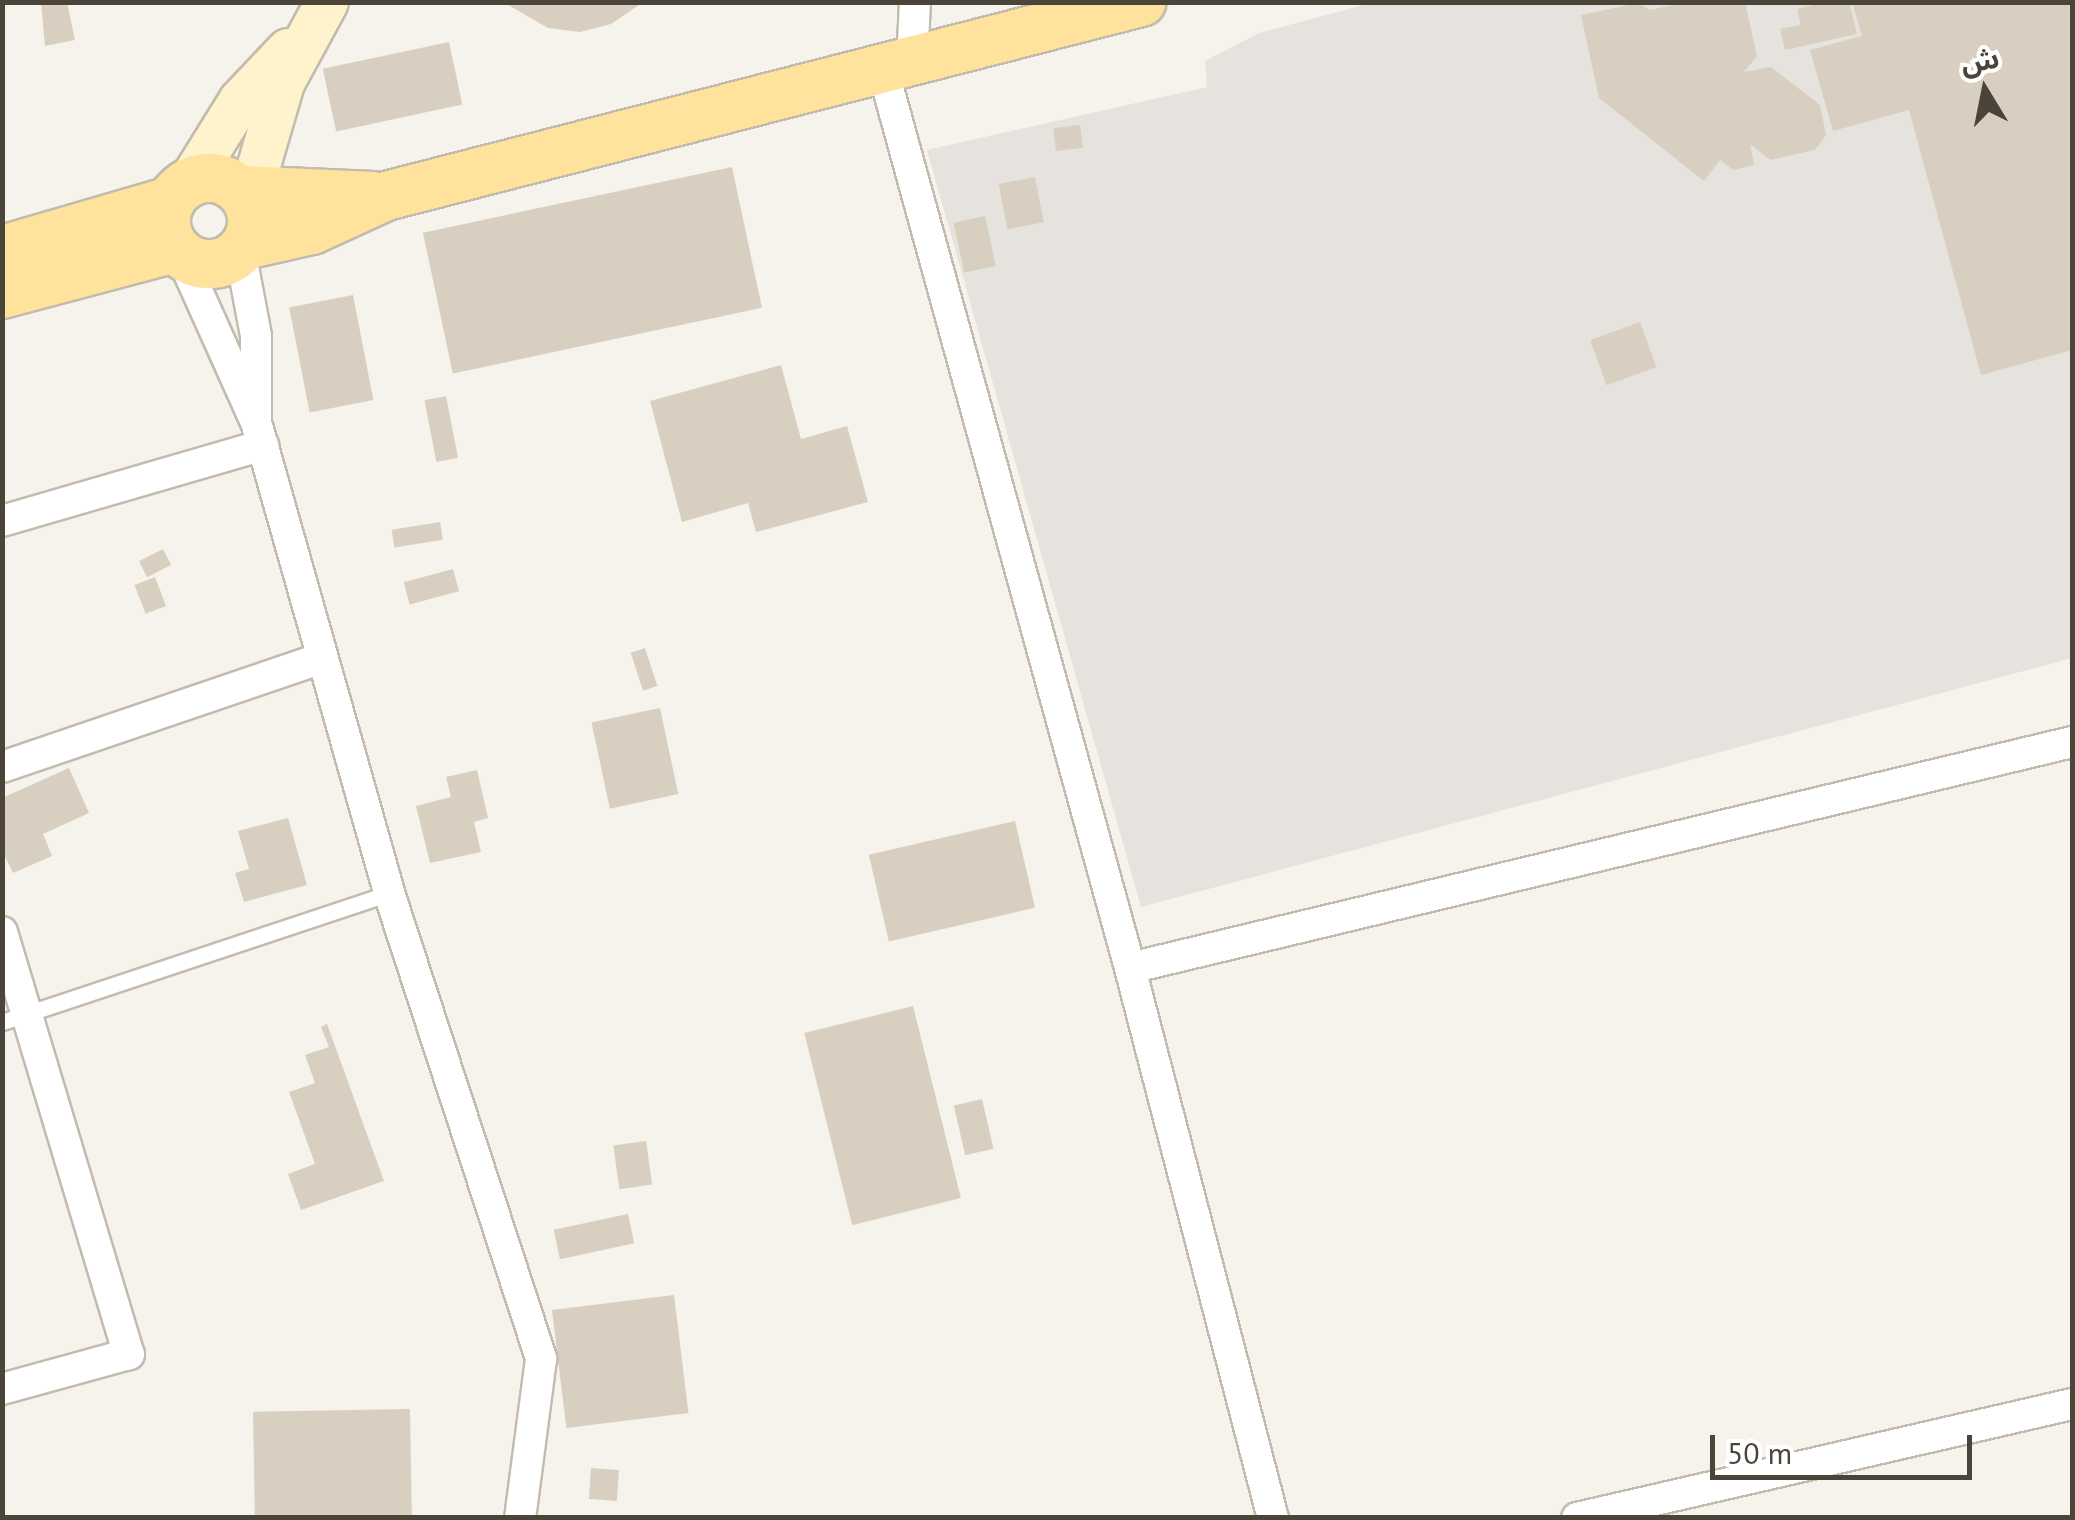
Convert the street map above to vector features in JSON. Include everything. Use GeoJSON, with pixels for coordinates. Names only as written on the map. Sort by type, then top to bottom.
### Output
{"type":"FeatureCollection","features":[{"type":"Feature","properties":{"kind":"main road"},"geometry":{"type":"LineString","coordinates":[[2,250],[216,178],[245,216],[312,230],[386,196],[1141,2]]}},
{"type":"Feature","properties":{"kind":"main road"},"geometry":{"type":"LineString","coordinates":[[178,251],[166,225],[180,192],[240,101],[315,19]]}},
{"type":"Feature","properties":{"kind":"main road"},"geometry":{"type":"LineString","coordinates":[[2,294],[178,251],[217,264],[245,216],[315,19]]}},
{"type":"Feature","properties":{"kind":"street"},"geometry":{"type":"LineString","coordinates":[[915,2],[898,67],[1273,1518]]}},
{"type":"Feature","properties":{"kind":"street"},"geometry":{"type":"LineString","coordinates":[[245,216],[260,434]]}},
{"type":"Feature","properties":{"kind":"street"},"geometry":{"type":"LineString","coordinates":[[178,251],[260,434],[389,893],[541,1358],[520,1518]]}},
{"type":"Feature","properties":{"kind":"street"},"geometry":{"type":"LineString","coordinates":[[2,522],[260,434]]}},
{"type":"Feature","properties":{"kind":"street"},"geometry":{"type":"LineString","coordinates":[[2,767],[322,658]]}},
{"type":"Feature","properties":{"kind":"street"},"geometry":{"type":"LineString","coordinates":[[1130,968],[2072,742]]}},
{"type":"Feature","properties":{"kind":"street"},"geometry":{"type":"LineString","coordinates":[[2,932],[15,1019],[129,1354],[2,1389]]}},
{"type":"Feature","properties":{"kind":"street"},"geometry":{"type":"LineString","coordinates":[[1577,1518],[2072,1404]]}},
{"type":"Feature","properties":{"kind":"lane"},"geometry":{"type":"LineString","coordinates":[[15,1019],[389,893]]}},
{"type":"Feature","properties":{"kind":"shaded area"},"geometry":{"type":"Polygon","coordinates":[[[1371,3],[2072,3],[2072,658],[1141,907],[927,150],[1207,87],[1205,61],[1259,33],[1371,3]]]}},
{"type":"Feature","properties":{"kind":"building"},"geometry":{"type":"Polygon","coordinates":[[[41,2],[67,2],[75,40],[45,46],[41,2]]]}},
{"type":"Feature","properties":{"kind":"building"},"geometry":{"type":"Polygon","coordinates":[[[1688,2],[1745,2],[1757,56],[1744,72],[1771,67],[1820,105],[1826,135],[1815,150],[1770,160],[1750,144],[1754,165],[1733,170],[1720,160],[1704,181],[1599,98],[1581,15],[1638,3],[1650,10],[1688,2]]]}},
{"type":"Feature","properties":{"kind":"building"},"geometry":{"type":"Polygon","coordinates":[[[1825,2],[1849,2],[1857,34],[1785,50],[1780,29],[1801,25],[1797,9],[1825,2]]]}},
{"type":"Feature","properties":{"kind":"building"},"geometry":{"type":"Polygon","coordinates":[[[1852,2],[2072,2],[2072,350],[1981,375],[1909,110],[1833,131],[1810,50],[1862,36],[1852,2]]]}},
{"type":"Feature","properties":{"kind":"building"},"geometry":{"type":"Polygon","coordinates":[[[505,3],[642,3],[611,24],[580,32],[548,28],[505,3]]]}},
{"type":"Feature","properties":{"kind":"building"},"geometry":{"type":"Polygon","coordinates":[[[449,42],[462,105],[336,131],[323,69],[449,42]]]}},
{"type":"Feature","properties":{"kind":"building"},"geometry":{"type":"Polygon","coordinates":[[[1080,125],[1083,148],[1056,151],[1053,128],[1080,125]]]}},
{"type":"Feature","properties":{"kind":"building"},"geometry":{"type":"Polygon","coordinates":[[[732,167],[762,308],[453,374],[423,233],[732,167]]]}},
{"type":"Feature","properties":{"kind":"building"},"geometry":{"type":"Polygon","coordinates":[[[1035,177],[1044,222],[1007,229],[999,184],[1035,177]]]}},
{"type":"Feature","properties":{"kind":"building"},"geometry":{"type":"Polygon","coordinates":[[[985,216],[996,266],[964,273],[954,223],[985,216]]]}},
{"type":"Feature","properties":{"kind":"building"},"geometry":{"type":"Polygon","coordinates":[[[353,295],[373,400],[310,412],[289,307],[353,295]]]}},
{"type":"Feature","properties":{"kind":"building"},"geometry":{"type":"Polygon","coordinates":[[[1640,322],[1656,367],[1607,385],[1590,340],[1640,322]]]}},
{"type":"Feature","properties":{"kind":"building"},"geometry":{"type":"Polygon","coordinates":[[[781,365],[801,439],[847,426],[868,502],[756,532],[748,503],[682,522],[650,401],[781,365]]]}},
{"type":"Feature","properties":{"kind":"building"},"geometry":{"type":"Polygon","coordinates":[[[446,396],[458,458],[436,462],[424,400],[446,396]]]}},
{"type":"Feature","properties":{"kind":"building"},"geometry":{"type":"Polygon","coordinates":[[[440,522],[443,540],[394,547],[392,530],[440,522]]]}},
{"type":"Feature","properties":{"kind":"building"},"geometry":{"type":"Polygon","coordinates":[[[163,549],[171,565],[147,577],[139,561],[163,549]]]}},
{"type":"Feature","properties":{"kind":"building"},"geometry":{"type":"Polygon","coordinates":[[[453,569],[459,591],[410,604],[404,582],[453,569]]]}},
{"type":"Feature","properties":{"kind":"building"},"geometry":{"type":"Polygon","coordinates":[[[155,577],[166,606],[146,614],[134,585],[155,577]]]}},
{"type":"Feature","properties":{"kind":"building"},"geometry":{"type":"Polygon","coordinates":[[[645,648],[657,686],[643,691],[631,653],[645,648]]]}},
{"type":"Feature","properties":{"kind":"building"},"geometry":{"type":"Polygon","coordinates":[[[660,708],[678,794],[610,809],[592,723],[660,708]]]}},
{"type":"Feature","properties":{"kind":"building"},"geometry":{"type":"Polygon","coordinates":[[[69,768],[89,813],[43,834],[52,856],[13,873],[2,850],[2,798],[69,768]]]}},
{"type":"Feature","properties":{"kind":"building"},"geometry":{"type":"Polygon","coordinates":[[[477,770],[488,818],[474,822],[481,852],[430,863],[416,806],[451,797],[446,777],[477,770]]]}},
{"type":"Feature","properties":{"kind":"building"},"geometry":{"type":"Polygon","coordinates":[[[288,818],[307,885],[244,902],[235,873],[249,869],[238,831],[288,818]]]}},
{"type":"Feature","properties":{"kind":"building"},"geometry":{"type":"Polygon","coordinates":[[[1015,821],[1035,908],[889,941],[869,855],[1015,821]]]}},
{"type":"Feature","properties":{"kind":"building"},"geometry":{"type":"Polygon","coordinates":[[[913,1006],[961,1198],[852,1225],[804,1033],[913,1006]]]}},
{"type":"Feature","properties":{"kind":"building"},"geometry":{"type":"Polygon","coordinates":[[[327,1024],[384,1181],[301,1210],[288,1174],[315,1164],[289,1092],[315,1083],[305,1055],[329,1047],[321,1027],[327,1024]]]}},
{"type":"Feature","properties":{"kind":"building"},"geometry":{"type":"Polygon","coordinates":[[[982,1099],[993,1149],[965,1155],[954,1106],[982,1099]]]}},
{"type":"Feature","properties":{"kind":"building"},"geometry":{"type":"Polygon","coordinates":[[[646,1141],[652,1185],[619,1189],[613,1146],[646,1141]]]}},
{"type":"Feature","properties":{"kind":"building"},"geometry":{"type":"Polygon","coordinates":[[[628,1214],[634,1243],[560,1259],[554,1230],[628,1214]]]}},
{"type":"Feature","properties":{"kind":"building"},"geometry":{"type":"Polygon","coordinates":[[[674,1295],[689,1413],[566,1428],[552,1310],[674,1295]]]}},
{"type":"Feature","properties":{"kind":"building"},"geometry":{"type":"Polygon","coordinates":[[[410,1409],[412,1518],[255,1518],[253,1412],[410,1409]]]}},
{"type":"Feature","properties":{"kind":"building"},"geometry":{"type":"Polygon","coordinates":[[[591,1468],[619,1470],[617,1501],[589,1499],[591,1468]]]}}]}
